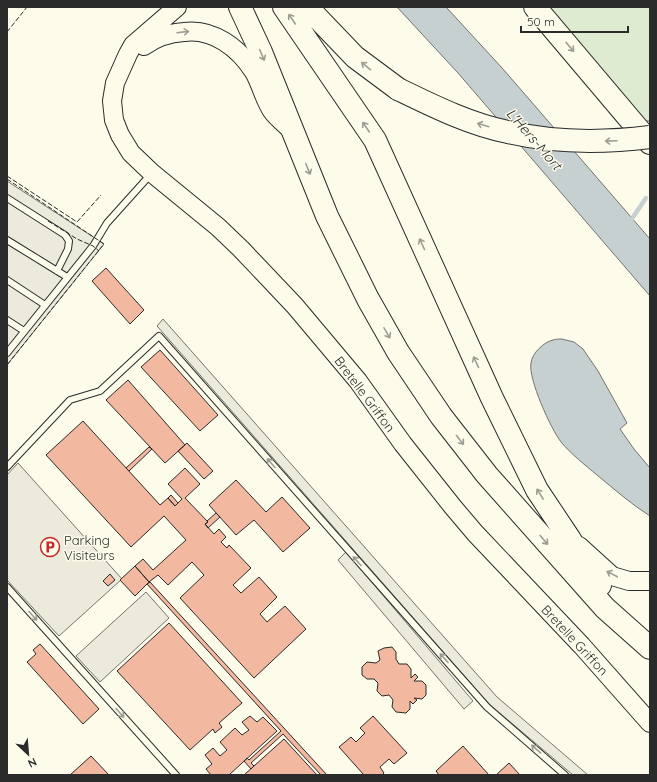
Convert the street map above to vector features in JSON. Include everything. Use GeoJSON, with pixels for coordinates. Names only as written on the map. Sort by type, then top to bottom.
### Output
{"type":"FeatureCollection","features":[{"type":"Feature","properties":{"kind":"highway"},"geometry":{"type":"LineString","coordinates":[[240,7],[261,52],[327,216],[368,299],[398,352],[441,416],[487,476],[605,608],[650,648]]}},
{"type":"Feature","properties":{"kind":"highway"},"geometry":{"type":"LineString","coordinates":[[284,7],[375,140],[492,398],[537,490],[590,573],[615,602],[650,632]]}},
{"type":"Feature","properties":{"kind":"highway"},"geometry":{"type":"LineString","coordinates":[[307,7],[355,57],[398,89],[446,112],[507,132],[556,140],[586,142],[650,137]]}},
{"type":"Feature","properties":{"kind":"highway"},"geometry":{"type":"LineString","coordinates":[[535,7],[650,143]]}},
{"type":"Feature","properties":{"kind":"main road","name":"Bretelle Griffon"},"geometry":{"type":"LineString","coordinates":[[177,7],[133,45],[115,83],[112,101],[114,120],[120,135],[131,153],[152,173],[218,227],[246,254],[295,306],[353,375],[403,444],[453,507],[480,538],[582,646],[650,723]]}},
{"type":"Feature","properties":{"kind":"main road","name":"Bretelle Griffon"},"geometry":{"type":"LineString","coordinates":[[125,61],[151,40],[170,33],[191,31],[210,33],[240,53],[253,72],[272,110],[294,133]]}},
{"type":"Feature","properties":{"kind":"main road"},"geometry":{"type":"LineString","coordinates":[[569,538],[612,576],[629,581],[650,581]]}},
{"type":"Feature","properties":{"kind":"lane"},"geometry":{"type":"LineString","coordinates":[[7,353],[93,246],[107,223],[152,173]]}},
{"type":"Feature","properties":{"kind":"lane"},"geometry":{"type":"LineString","coordinates":[[7,198],[65,235],[69,241],[68,249],[57,271]]}},
{"type":"Feature","properties":{"kind":"lane"},"geometry":{"type":"LineString","coordinates":[[7,240],[67,278]]}},
{"type":"Feature","properties":{"kind":"lane"},"geometry":{"type":"LineString","coordinates":[[7,280],[46,305]]}},
{"type":"Feature","properties":{"kind":"lane"},"geometry":{"type":"LineString","coordinates":[[7,320],[24,332]]}},
{"type":"Feature","properties":{"kind":"lane"},"geometry":{"type":"LineString","coordinates":[[7,467],[70,400],[100,391],[158,336],[487,707],[565,775]]}},
{"type":"Feature","properties":{"kind":"lane"},"geometry":{"type":"LineString","coordinates":[[7,587],[176,775]]}},
{"type":"Feature","properties":{"kind":"green space"},"geometry":{"type":"Polygon","coordinates":[[[547,7],[650,7],[650,121],[644,121],[547,7]]]}},
{"type":"Feature","properties":{"kind":"shaded area"},"geometry":{"type":"Polygon","coordinates":[[[7,181],[104,244],[7,365],[7,181]]]}},
{"type":"Feature","properties":{"kind":"shaded area"},"geometry":{"type":"Polygon","coordinates":[[[163,319],[497,697],[588,775],[573,775],[489,704],[157,326],[163,319]]]}},
{"type":"Feature","properties":{"kind":"shaded area","name":"Parking Visiteurs"},"geometry":{"type":"Polygon","coordinates":[[[18,463],[122,579],[59,636],[7,580],[7,475],[18,463]]]}},
{"type":"Feature","properties":{"kind":"shaded area"},"geometry":{"type":"Polygon","coordinates":[[[346,552],[473,701],[464,709],[338,560],[346,552]]]}},
{"type":"Feature","properties":{"kind":"shaded area"},"geometry":{"type":"Polygon","coordinates":[[[146,592],[169,618],[100,682],[76,656],[146,592]]]}},
{"type":"Feature","properties":{"kind":"water","name":"L'Hers-Mort"},"geometry":{"type":"Polygon","coordinates":[[[397,7],[446,7],[503,69],[650,239],[650,296],[458,73],[397,7]]]}},
{"type":"Feature","properties":{"kind":"water"},"geometry":{"type":"Polygon","coordinates":[[[555,339],[574,342],[583,349],[598,371],[627,423],[620,429],[650,468],[650,516],[588,467],[561,442],[541,404],[531,370],[532,359],[542,346],[555,339]]]}},
{"type":"Feature","properties":{"kind":"building"},"geometry":{"type":"Polygon","coordinates":[[[106,268],[144,310],[130,324],[92,281],[106,268]]]}},
{"type":"Feature","properties":{"kind":"building"},"geometry":{"type":"Polygon","coordinates":[[[160,350],[218,415],[200,431],[141,367],[160,350]]]}},
{"type":"Feature","properties":{"kind":"building"},"geometry":{"type":"Polygon","coordinates":[[[128,380],[185,445],[165,463],[106,400],[128,380]]]}},
{"type":"Feature","properties":{"kind":"building"},"geometry":{"type":"Polygon","coordinates":[[[83,421],[160,505],[168,498],[175,506],[182,499],[168,484],[185,468],[200,484],[185,498],[208,522],[205,524],[214,534],[219,529],[226,537],[221,542],[227,548],[229,545],[251,568],[233,585],[241,593],[259,577],[277,597],[260,614],[267,622],[285,606],[306,629],[254,678],[180,598],[204,575],[192,562],[168,585],[158,575],[149,582],[135,566],[143,559],[153,570],[186,540],[164,516],[131,547],[46,455],[83,421]]]}},
{"type":"Feature","properties":{"kind":"building"},"geometry":{"type":"Polygon","coordinates":[[[187,443],[213,471],[204,479],[178,451],[187,443]]]}},
{"type":"Feature","properties":{"kind":"building"},"geometry":{"type":"Polygon","coordinates":[[[149,447],[152,449],[129,471],[126,468],[149,447]]]}},
{"type":"Feature","properties":{"kind":"building"},"geometry":{"type":"Polygon","coordinates":[[[236,480],[266,512],[282,497],[310,528],[283,552],[254,520],[236,535],[209,505],[236,480]]]}},
{"type":"Feature","properties":{"kind":"building"},"geometry":{"type":"Polygon","coordinates":[[[171,495],[178,503],[175,506],[168,498],[171,495]]]}},
{"type":"Feature","properties":{"kind":"building"},"geometry":{"type":"Polygon","coordinates":[[[216,513],[220,517],[208,528],[205,524],[216,513]]]}},
{"type":"Feature","properties":{"kind":"building"},"geometry":{"type":"Polygon","coordinates":[[[135,566],[149,582],[135,596],[120,580],[135,566]]]}},
{"type":"Feature","properties":{"kind":"building"},"geometry":{"type":"Polygon","coordinates":[[[110,574],[115,580],[108,586],[103,581],[110,574]]]}},
{"type":"Feature","properties":{"kind":"building"},"geometry":{"type":"Polygon","coordinates":[[[150,582],[327,775],[321,775],[283,734],[251,763],[254,766],[251,769],[244,761],[247,758],[249,760],[281,731],[147,584],[150,582]]]}},
{"type":"Feature","properties":{"kind":"building"},"geometry":{"type":"Polygon","coordinates":[[[169,623],[242,703],[219,723],[222,727],[215,733],[213,729],[190,750],[117,671],[169,623]]]}},
{"type":"Feature","properties":{"kind":"building"},"geometry":{"type":"Polygon","coordinates":[[[40,644],[99,709],[83,724],[27,662],[36,654],[33,650],[40,644]]]}},
{"type":"Feature","properties":{"kind":"building"},"geometry":{"type":"Polygon","coordinates":[[[392,647],[396,652],[396,659],[399,664],[407,664],[411,669],[411,678],[415,674],[418,677],[414,681],[422,681],[426,685],[426,695],[422,699],[414,698],[417,700],[413,704],[410,701],[410,709],[406,713],[396,712],[392,707],[393,700],[389,695],[382,696],[377,691],[378,683],[374,679],[367,679],[362,675],[362,667],[367,662],[376,663],[380,660],[378,651],[384,648],[392,647]]]}},
{"type":"Feature","properties":{"kind":"building"},"geometry":{"type":"Polygon","coordinates":[[[250,716],[257,722],[263,717],[277,731],[229,775],[211,775],[206,769],[212,764],[205,755],[213,748],[220,756],[227,750],[220,742],[235,728],[242,735],[249,730],[242,722],[250,716]]]}},
{"type":"Feature","properties":{"kind":"building"},"geometry":{"type":"Polygon","coordinates":[[[373,716],[407,753],[394,764],[389,759],[380,767],[384,773],[382,775],[364,775],[339,747],[351,737],[356,742],[365,733],[360,728],[373,716]]]}},
{"type":"Feature","properties":{"kind":"building"},"geometry":{"type":"Polygon","coordinates":[[[284,739],[317,775],[244,775],[284,739]]]}},
{"type":"Feature","properties":{"kind":"building"},"geometry":{"type":"Polygon","coordinates":[[[463,746],[489,775],[439,775],[436,771],[463,746]]]}},
{"type":"Feature","properties":{"kind":"building"},"geometry":{"type":"Polygon","coordinates":[[[91,756],[109,775],[70,775],[91,756]]]}},
{"type":"Feature","properties":{"kind":"building"},"geometry":{"type":"Polygon","coordinates":[[[509,763],[520,775],[496,775],[509,763]]]}},
{"type":"Feature","properties":{"kind":"waterway"},"geometry":{"type":"LineString","coordinates":[[629,223],[646,198]]}},
{"type":"Feature","properties":{"kind":"fence"},"geometry":{"type":"LineString","coordinates":[[7,32],[27,7]]}},
{"type":"Feature","properties":{"kind":"fence"},"geometry":{"type":"LineString","coordinates":[[7,176],[77,222],[101,195]]}},
{"type":"Feature","properties":{"kind":"fence"},"geometry":{"type":"LineString","coordinates":[[7,179],[104,244],[7,365]]}},
{"type":"Feature","properties":{"kind":"fence"},"geometry":{"type":"LineString","coordinates":[[48,221],[77,239],[93,246],[99,251]]}},
{"type":"Feature","properties":{"kind":"place","name":"Parking Visiteurs"},"geometry":{"type":"Point","coordinates":[50,547]}}]}
